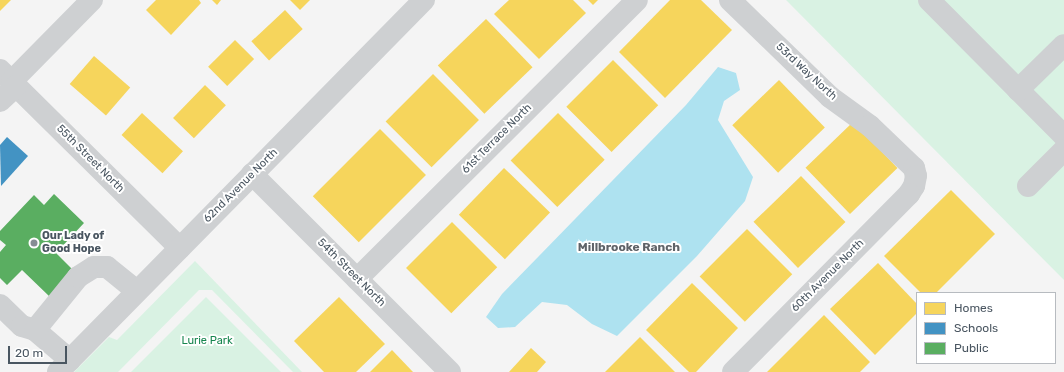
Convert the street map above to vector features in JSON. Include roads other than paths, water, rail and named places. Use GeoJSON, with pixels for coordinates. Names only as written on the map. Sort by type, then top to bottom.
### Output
{"type":"FeatureCollection","features":[{"type":"Feature","properties":{"kind":"street"},"geometry":{"type":"LineString","coordinates":[[0,101],[9,79],[92,0]]}},
{"type":"Feature","properties":{"kind":"street","name":"62nd Avenue North"},"geometry":{"type":"LineString","coordinates":[[64,366],[424,0]]}},
{"type":"Feature","properties":{"kind":"street","name":"61st Terrace North"},"geometry":{"type":"LineString","coordinates":[[358,279],[637,0]]}},
{"type":"Feature","properties":{"kind":"street","name":"53rd Way North"},"geometry":{"type":"LineString","coordinates":[[730,0],[830,97],[865,122],[903,157],[914,168],[916,176]]}},
{"type":"Feature","properties":{"kind":"street"},"geometry":{"type":"LineString","coordinates":[[929,0],[1064,136]]}},
{"type":"Feature","properties":{"kind":"street"},"geometry":{"type":"LineString","coordinates":[[1018,90],[1064,46]]}},
{"type":"Feature","properties":{"kind":"street","name":"55th Street North"},"geometry":{"type":"LineString","coordinates":[[9,79],[180,248]]}},
{"type":"Feature","properties":{"kind":"street"},"geometry":{"type":"LineString","coordinates":[[1028,186],[1064,150]]}},
{"type":"Feature","properties":{"kind":"street","name":"54th Street North"},"geometry":{"type":"LineString","coordinates":[[252,174],[450,372]]}},
{"type":"Feature","properties":{"kind":"street","name":"60th Avenue North"},"geometry":{"type":"LineString","coordinates":[[732,372],[909,194],[914,186],[916,176]]}},
{"type":"Feature","properties":{"kind":"street"},"geometry":{"type":"LineString","coordinates":[[36,330],[78,277],[94,267],[107,267],[137,291]]}},
{"type":"Feature","properties":{"kind":"street"},"geometry":{"type":"LineString","coordinates":[[0,305],[22,326],[36,330],[64,366]]}},
{"type":"Feature","properties":{"kind":"water"},"geometry":{"type":"Polygon","coordinates":[[[718,67],[736,73],[740,90],[724,101],[718,120],[753,177],[745,201],[697,256],[617,336],[592,324],[567,305],[542,302],[515,327],[498,328],[486,317],[502,294],[686,105],[718,67]]]}},
{"type":"Feature","properties":{"kind":"place","name":"Our Lady of Good Hope"},"geometry":{"type":"Point","coordinates":[34,243]}},
{"type":"Feature","properties":{"kind":"district","name":"Millbrooke Ranch"},"geometry":{"type":"Point","coordinates":[629,248]}},
{"type":"Feature","properties":{"kind":"park label","name":"Lurie Park"},"geometry":{"type":"Point","coordinates":[207,341]}}]}
